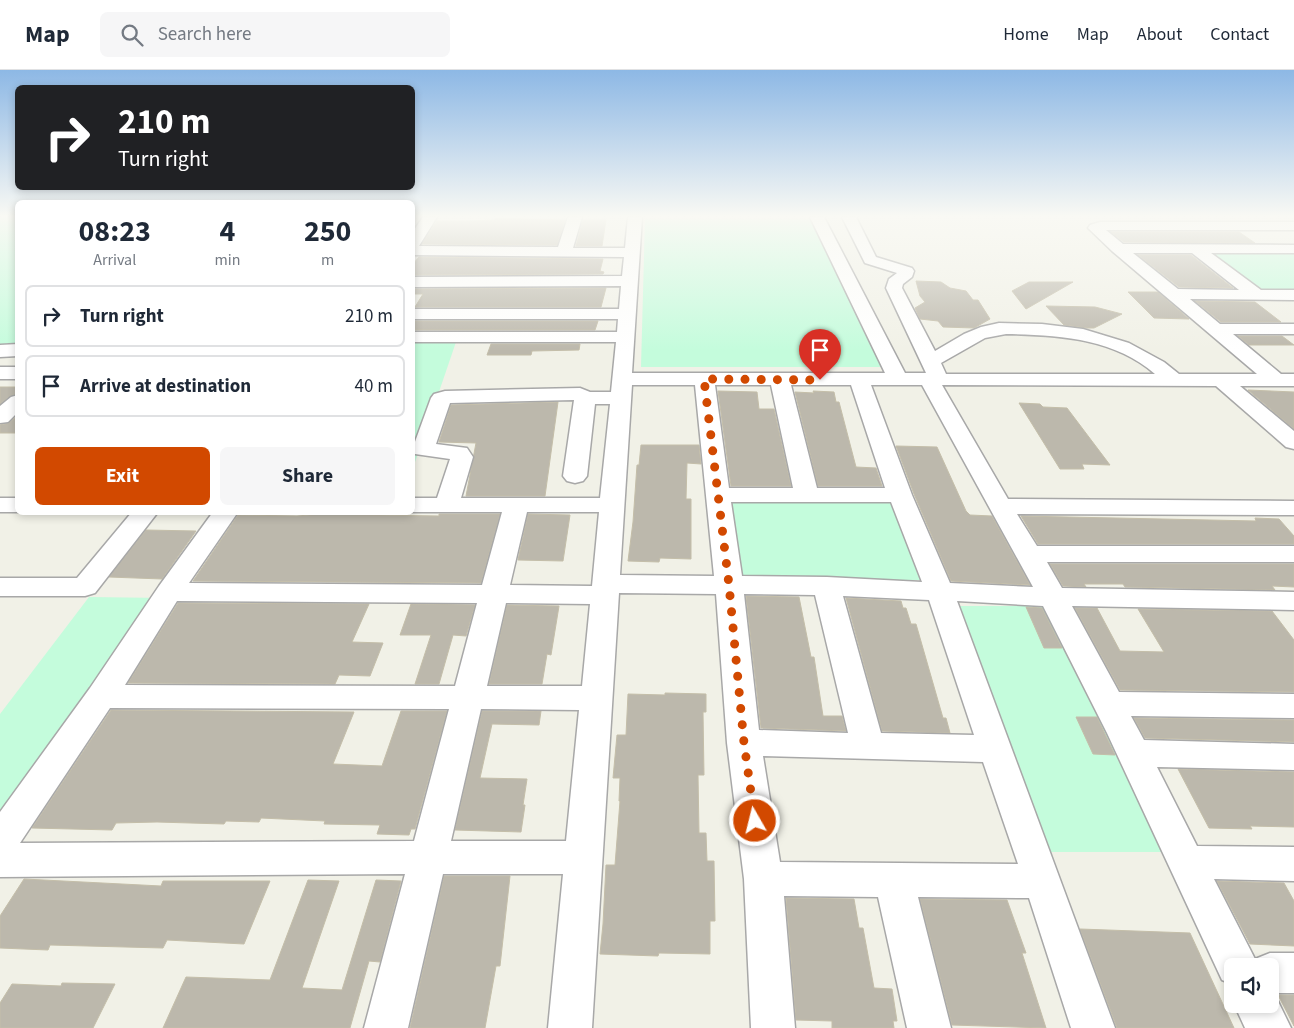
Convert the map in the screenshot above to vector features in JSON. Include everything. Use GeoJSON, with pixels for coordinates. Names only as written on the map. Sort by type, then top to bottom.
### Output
{"type":"FeatureCollection","features":[{"type":"Feature","properties":{"kind":"street"},"geometry":{"type":"LineString","coordinates":[[561,314],[567,262]]}},
{"type":"Feature","properties":{"kind":"street"},"geometry":{"type":"LineString","coordinates":[[570,1028],[631,262]]}},
{"type":"Feature","properties":{"kind":"street"},"geometry":{"type":"LineString","coordinates":[[839,262],[898,379]]}},
{"type":"Feature","properties":{"kind":"street"},"geometry":{"type":"LineString","coordinates":[[876,262],[906,271],[906,274],[896,282],[894,288],[933,373],[1000,506],[1030,554],[1110,704],[1233,958]]}},
{"type":"Feature","properties":{"kind":"street"},"geometry":{"type":"LineString","coordinates":[[1134,262],[1216,330],[1285,380]]}},
{"type":"Feature","properties":{"kind":"street"},"geometry":{"type":"LineString","coordinates":[[1214,262],[1257,295]]}},
{"type":"Feature","properties":{"kind":"street"},"geometry":{"type":"LineString","coordinates":[[415,282],[630,281]]}},
{"type":"Feature","properties":{"kind":"street"},"geometry":{"type":"LineString","coordinates":[[1173,294],[1294,295]]}},
{"type":"Feature","properties":{"kind":"street"},"geometry":{"type":"LineString","coordinates":[[415,314],[627,314]]}},
{"type":"Feature","properties":{"kind":"street"},"geometry":{"type":"LineString","coordinates":[[933,373],[969,340],[996,329],[1050,329],[1096,338],[1125,347],[1154,362],[1173,380]]}},
{"type":"Feature","properties":{"kind":"street"},"geometry":{"type":"LineString","coordinates":[[1216,330],[1294,329]]}},
{"type":"Feature","properties":{"kind":"street"},"geometry":{"type":"LineString","coordinates":[[415,337],[625,337]]}},
{"type":"Feature","properties":{"kind":"street"},"geometry":{"type":"LineString","coordinates":[[0,350],[15,350]]}},
{"type":"Feature","properties":{"kind":"street"},"geometry":{"type":"LineString","coordinates":[[0,373],[15,373]]}},
{"type":"Feature","properties":{"kind":"street"},"geometry":{"type":"LineString","coordinates":[[585,398],[621,388],[704,379],[898,379],[933,373],[1173,380],[1285,380]]}},
{"type":"Feature","properties":{"kind":"street"},"geometry":{"type":"LineString","coordinates":[[704,379],[729,585],[744,743],[763,879],[774,1028]]}},
{"type":"Feature","properties":{"kind":"street"},"geometry":{"type":"LineString","coordinates":[[859,379],[900,495],[940,592],[1093,1028]]}},
{"type":"Feature","properties":{"kind":"street"},"geometry":{"type":"LineString","coordinates":[[780,380],[807,495]]}},
{"type":"Feature","properties":{"kind":"street"},"geometry":{"type":"LineString","coordinates":[[1220,380],[1294,442]]}},
{"type":"Feature","properties":{"kind":"street"},"geometry":{"type":"LineString","coordinates":[[447,504],[462,457],[459,454],[423,448],[441,398],[580,394],[585,398]]}},
{"type":"Feature","properties":{"kind":"street"},"geometry":{"type":"LineString","coordinates":[[575,476],[585,398]]}},
{"type":"Feature","properties":{"kind":"street"},"geometry":{"type":"LineString","coordinates":[[718,496],[900,495]]}},
{"type":"Feature","properties":{"kind":"street"},"geometry":{"type":"LineString","coordinates":[[415,504],[612,505]]}},
{"type":"Feature","properties":{"kind":"street"},"geometry":{"type":"LineString","coordinates":[[386,1028],[516,504]]}},
{"type":"Feature","properties":{"kind":"street"},"geometry":{"type":"LineString","coordinates":[[0,505],[15,505]]}},
{"type":"Feature","properties":{"kind":"street"},"geometry":{"type":"LineString","coordinates":[[1000,506],[1292,510]]}},
{"type":"Feature","properties":{"kind":"street"},"geometry":{"type":"LineString","coordinates":[[0,587],[85,587],[144,515]]}},
{"type":"Feature","properties":{"kind":"street"},"geometry":{"type":"LineString","coordinates":[[0,842],[101,696],[169,592],[224,515]]}},
{"type":"Feature","properties":{"kind":"street"},"geometry":{"type":"LineString","coordinates":[[1030,554],[1294,554]]}},
{"type":"Feature","properties":{"kind":"street"},"geometry":{"type":"LineString","coordinates":[[169,592],[493,594],[729,585],[827,586],[1052,597],[1294,601]]}},
{"type":"Feature","properties":{"kind":"street"},"geometry":{"type":"LineString","coordinates":[[827,586],[868,746]]}},
{"type":"Feature","properties":{"kind":"street"},"geometry":{"type":"LineString","coordinates":[[101,696],[596,698]]}},
{"type":"Feature","properties":{"kind":"street"},"geometry":{"type":"LineString","coordinates":[[1110,704],[1294,706]]}},
{"type":"Feature","properties":{"kind":"street"},"geometry":{"type":"LineString","coordinates":[[744,743],[995,749]]}},
{"type":"Feature","properties":{"kind":"street"},"geometry":{"type":"LineString","coordinates":[[1133,753],[1294,757]]}},
{"type":"Feature","properties":{"kind":"street"},"geometry":{"type":"LineString","coordinates":[[0,860],[584,857]]}},
{"type":"Feature","properties":{"kind":"street"},"geometry":{"type":"LineString","coordinates":[[1185,862],[1294,864]]}},
{"type":"Feature","properties":{"kind":"street"},"geometry":{"type":"LineString","coordinates":[[763,879],[1043,881]]}},
{"type":"Feature","properties":{"kind":"street"},"geometry":{"type":"LineString","coordinates":[[894,880],[929,1028]]}},
{"type":"Feature","properties":{"kind":"street"},"geometry":{"type":"LineString","coordinates":[[1279,973],[1294,973]]}},
{"type":"Feature","properties":{"kind":"street"},"geometry":{"type":"LineString","coordinates":[[1261,1013],[1269,1028]]}},
{"type":"Feature","properties":{"kind":"green space"},"geometry":{"type":"Polygon","coordinates":[[[0,262],[15,262],[15,345],[0,345],[0,262]]]}},
{"type":"Feature","properties":{"kind":"green space"},"geometry":{"type":"Polygon","coordinates":[[[644,262],[846,262],[894,367],[641,367],[644,262]]]}},
{"type":"Feature","properties":{"kind":"green space"},"geometry":{"type":"Polygon","coordinates":[[[1220,262],[1294,262],[1294,292],[1260,292],[1220,262]]]}},
{"type":"Feature","properties":{"kind":"green space"},"geometry":{"type":"Polygon","coordinates":[[[415,342],[456,342],[415,462],[415,342]]]}},
{"type":"Feature","properties":{"kind":"green space"},"geometry":{"type":"Polygon","coordinates":[[[728,499],[893,500],[923,580],[737,580],[728,499]]]}},
{"type":"Feature","properties":{"kind":"green space"},"geometry":{"type":"Polygon","coordinates":[[[89,597],[166,598],[0,848],[0,714],[89,597]]]}},
{"type":"Feature","properties":{"kind":"green space"},"geometry":{"type":"Polygon","coordinates":[[[953,606],[1045,606],[1174,852],[1051,852],[953,606]]]}},
{"type":"Feature","properties":{"kind":"building"},"geometry":{"type":"Polygon","coordinates":[[[415,262],[602,262],[600,271],[604,272],[603,274],[415,275],[415,262]]]}},
{"type":"Feature","properties":{"kind":"building"},"geometry":{"type":"Polygon","coordinates":[[[1147,262],[1200,262],[1233,288],[1179,287],[1147,262]]]}},
{"type":"Feature","properties":{"kind":"building"},"geometry":{"type":"Polygon","coordinates":[[[916,281],[941,282],[950,288],[966,291],[973,300],[978,300],[990,319],[974,328],[943,327],[938,321],[920,319],[915,308],[925,302],[920,296],[916,281]]]}},
{"type":"Feature","properties":{"kind":"building"},"geometry":{"type":"Polygon","coordinates":[[[1029,282],[1073,282],[1026,309],[1012,291],[1029,282]]]}},
{"type":"Feature","properties":{"kind":"building"},"geometry":{"type":"Polygon","coordinates":[[[606,288],[601,307],[415,307],[423,294],[415,294],[415,289],[606,288]]]}},
{"type":"Feature","properties":{"kind":"building"},"geometry":{"type":"Polygon","coordinates":[[[1128,292],[1158,292],[1189,319],[1154,318],[1128,292]]]}},
{"type":"Feature","properties":{"kind":"building"},"geometry":{"type":"Polygon","coordinates":[[[1195,301],[1255,302],[1281,322],[1221,322],[1195,301]]]}},
{"type":"Feature","properties":{"kind":"building"},"geometry":{"type":"Polygon","coordinates":[[[1046,306],[1095,307],[1122,314],[1094,328],[1087,328],[1064,325],[1046,306]]]}},
{"type":"Feature","properties":{"kind":"building"},"geometry":{"type":"Polygon","coordinates":[[[415,321],[598,321],[595,330],[415,330],[415,321]]]}},
{"type":"Feature","properties":{"kind":"building"},"geometry":{"type":"Polygon","coordinates":[[[1238,336],[1282,336],[1294,345],[1249,345],[1238,336]]]}},
{"type":"Feature","properties":{"kind":"building"},"geometry":{"type":"Polygon","coordinates":[[[491,344],[580,344],[579,350],[532,351],[531,355],[487,355],[491,344]]]}},
{"type":"Feature","properties":{"kind":"building"},"geometry":{"type":"Polygon","coordinates":[[[0,387],[15,387],[15,394],[0,404],[0,387]]]}},
{"type":"Feature","properties":{"kind":"building"},"geometry":{"type":"Polygon","coordinates":[[[1248,390],[1294,392],[1294,429],[1248,390]]]}},
{"type":"Feature","properties":{"kind":"building"},"geometry":{"type":"Polygon","coordinates":[[[718,391],[757,392],[759,409],[774,409],[791,486],[731,486],[718,391]]]}},
{"type":"Feature","properties":{"kind":"building"},"geometry":{"type":"Polygon","coordinates":[[[813,391],[834,392],[836,402],[839,402],[856,467],[876,468],[882,486],[818,486],[795,392],[814,393],[813,391]]]}},
{"type":"Feature","properties":{"kind":"building"},"geometry":{"type":"Polygon","coordinates":[[[558,402],[545,496],[466,496],[476,443],[439,442],[451,405],[558,402]]]}},
{"type":"Feature","properties":{"kind":"building"},"geometry":{"type":"Polygon","coordinates":[[[1019,403],[1067,408],[1110,465],[1082,464],[1084,469],[1060,469],[1019,403]]]}},
{"type":"Feature","properties":{"kind":"building"},"geometry":{"type":"Polygon","coordinates":[[[15,418],[15,433],[0,433],[0,425],[9,423],[15,418]]]}},
{"type":"Feature","properties":{"kind":"building"},"geometry":{"type":"Polygon","coordinates":[[[641,445],[699,445],[701,464],[687,463],[686,499],[691,499],[691,559],[660,558],[659,562],[628,561],[637,465],[639,465],[641,445]]]}},
{"type":"Feature","properties":{"kind":"building"},"geometry":{"type":"Polygon","coordinates":[[[896,446],[937,447],[966,511],[970,515],[992,516],[1030,585],[951,581],[896,446]]]}},
{"type":"Feature","properties":{"kind":"building"},"geometry":{"type":"Polygon","coordinates":[[[500,514],[481,583],[193,581],[238,515],[500,514]]]}},
{"type":"Feature","properties":{"kind":"building"},"geometry":{"type":"Polygon","coordinates":[[[528,514],[570,515],[563,561],[518,560],[528,514]]]}},
{"type":"Feature","properties":{"kind":"building"},"geometry":{"type":"Polygon","coordinates":[[[1021,516],[1256,521],[1255,518],[1279,519],[1294,536],[1294,544],[1038,544],[1021,516]]]}},
{"type":"Feature","properties":{"kind":"building"},"geometry":{"type":"Polygon","coordinates":[[[146,530],[196,531],[162,579],[109,577],[146,530]]]}},
{"type":"Feature","properties":{"kind":"building"},"geometry":{"type":"Polygon","coordinates":[[[1050,564],[1294,564],[1294,587],[1272,586],[1275,590],[1125,587],[1123,584],[1084,584],[1086,587],[1063,586],[1050,564]]]}},
{"type":"Feature","properties":{"kind":"building"},"geometry":{"type":"Polygon","coordinates":[[[746,596],[799,597],[811,657],[814,657],[823,716],[842,716],[846,731],[761,728],[746,596]]]}},
{"type":"Feature","properties":{"kind":"building"},"geometry":{"type":"Polygon","coordinates":[[[846,598],[901,601],[903,608],[906,608],[911,624],[916,624],[943,718],[946,718],[950,733],[882,731],[846,598]]]}},
{"type":"Feature","properties":{"kind":"building"},"geometry":{"type":"Polygon","coordinates":[[[178,603],[369,604],[352,642],[383,643],[370,676],[339,675],[335,684],[128,683],[178,603]]]}},
{"type":"Feature","properties":{"kind":"building"},"geometry":{"type":"Polygon","coordinates":[[[411,604],[475,605],[466,636],[453,635],[439,684],[415,684],[431,635],[400,635],[411,604]]]}},
{"type":"Feature","properties":{"kind":"building"},"geometry":{"type":"Polygon","coordinates":[[[507,605],[559,606],[551,655],[547,654],[542,684],[489,684],[507,605]]]}},
{"type":"Feature","properties":{"kind":"building"},"geometry":{"type":"Polygon","coordinates":[[[1026,607],[1042,608],[1062,648],[1044,648],[1026,607]]]}},
{"type":"Feature","properties":{"kind":"building"},"geometry":{"type":"Polygon","coordinates":[[[1075,608],[1097,608],[1120,651],[1164,652],[1138,609],[1272,611],[1294,640],[1294,692],[1120,690],[1075,608]]]}},
{"type":"Feature","properties":{"kind":"building"},"geometry":{"type":"Polygon","coordinates":[[[665,693],[706,694],[706,712],[703,712],[704,775],[698,775],[699,833],[706,833],[707,861],[714,861],[715,921],[710,921],[710,954],[659,953],[658,956],[600,954],[606,865],[615,865],[620,801],[620,778],[613,778],[617,735],[626,735],[628,694],[665,695],[665,693]]]}},
{"type":"Feature","properties":{"kind":"building"},"geometry":{"type":"Polygon","coordinates":[[[111,710],[354,712],[333,764],[382,766],[401,711],[447,711],[415,829],[411,829],[409,835],[377,834],[380,825],[324,824],[325,821],[261,818],[259,822],[226,821],[224,824],[116,823],[112,830],[32,828],[111,710]]]}},
{"type":"Feature","properties":{"kind":"building"},"geometry":{"type":"Polygon","coordinates":[[[482,711],[541,711],[539,725],[492,724],[480,778],[527,779],[521,832],[455,830],[482,711]]]}},
{"type":"Feature","properties":{"kind":"building"},"geometry":{"type":"Polygon","coordinates":[[[1076,717],[1097,717],[1115,755],[1093,754],[1076,717]]]}},
{"type":"Feature","properties":{"kind":"building"},"geometry":{"type":"Polygon","coordinates":[[[1134,718],[1294,720],[1294,742],[1145,738],[1134,718]]]}},
{"type":"Feature","properties":{"kind":"building"},"geometry":{"type":"Polygon","coordinates":[[[1178,769],[1294,772],[1294,827],[1250,826],[1252,829],[1209,828],[1178,769]]]}},
{"type":"Feature","properties":{"kind":"building"},"geometry":{"type":"Polygon","coordinates":[[[444,876],[510,876],[500,966],[496,966],[485,1028],[410,1028],[444,876]]]}},
{"type":"Feature","properties":{"kind":"building"},"geometry":{"type":"Polygon","coordinates":[[[24,879],[161,886],[163,881],[270,881],[244,944],[167,940],[163,948],[50,945],[48,950],[0,948],[0,916],[24,879]]]}},
{"type":"Feature","properties":{"kind":"building"},"geometry":{"type":"Polygon","coordinates":[[[308,880],[339,881],[302,988],[342,990],[376,880],[401,881],[380,962],[369,961],[350,1028],[163,1028],[186,977],[270,980],[308,880]]]}},
{"type":"Feature","properties":{"kind":"building"},"geometry":{"type":"Polygon","coordinates":[[[1217,881],[1284,883],[1294,901],[1294,946],[1250,944],[1217,881]]]}},
{"type":"Feature","properties":{"kind":"building"},"geometry":{"type":"Polygon","coordinates":[[[786,898],[854,899],[859,928],[863,928],[874,988],[892,989],[897,1021],[893,1021],[894,1028],[832,1028],[832,1021],[796,1020],[786,898]]]}},
{"type":"Feature","properties":{"kind":"building"},"geometry":{"type":"Polygon","coordinates":[[[920,899],[1007,900],[1026,953],[1022,953],[1046,1028],[952,1025],[920,899]]]}},
{"type":"Feature","properties":{"kind":"building"},"geometry":{"type":"Polygon","coordinates":[[[1080,929],[1190,933],[1224,1006],[1224,1013],[1227,1013],[1234,1028],[1117,1028],[1080,929]]]}},
{"type":"Feature","properties":{"kind":"building"},"geometry":{"type":"Polygon","coordinates":[[[62,983],[115,984],[93,1028],[0,1028],[0,1003],[12,984],[61,986],[62,983]]]}},
{"type":"Feature","properties":{"kind":"building"},"geometry":{"type":"Polygon","coordinates":[[[1279,995],[1294,995],[1294,1026],[1279,997],[1279,995]]]}},
{"type":"Feature","properties":{"kind":"route"},"geometry":{"type":"LineString","coordinates":[[755,821],[744,743],[729,585],[704,379],[820,380]]}}]}
